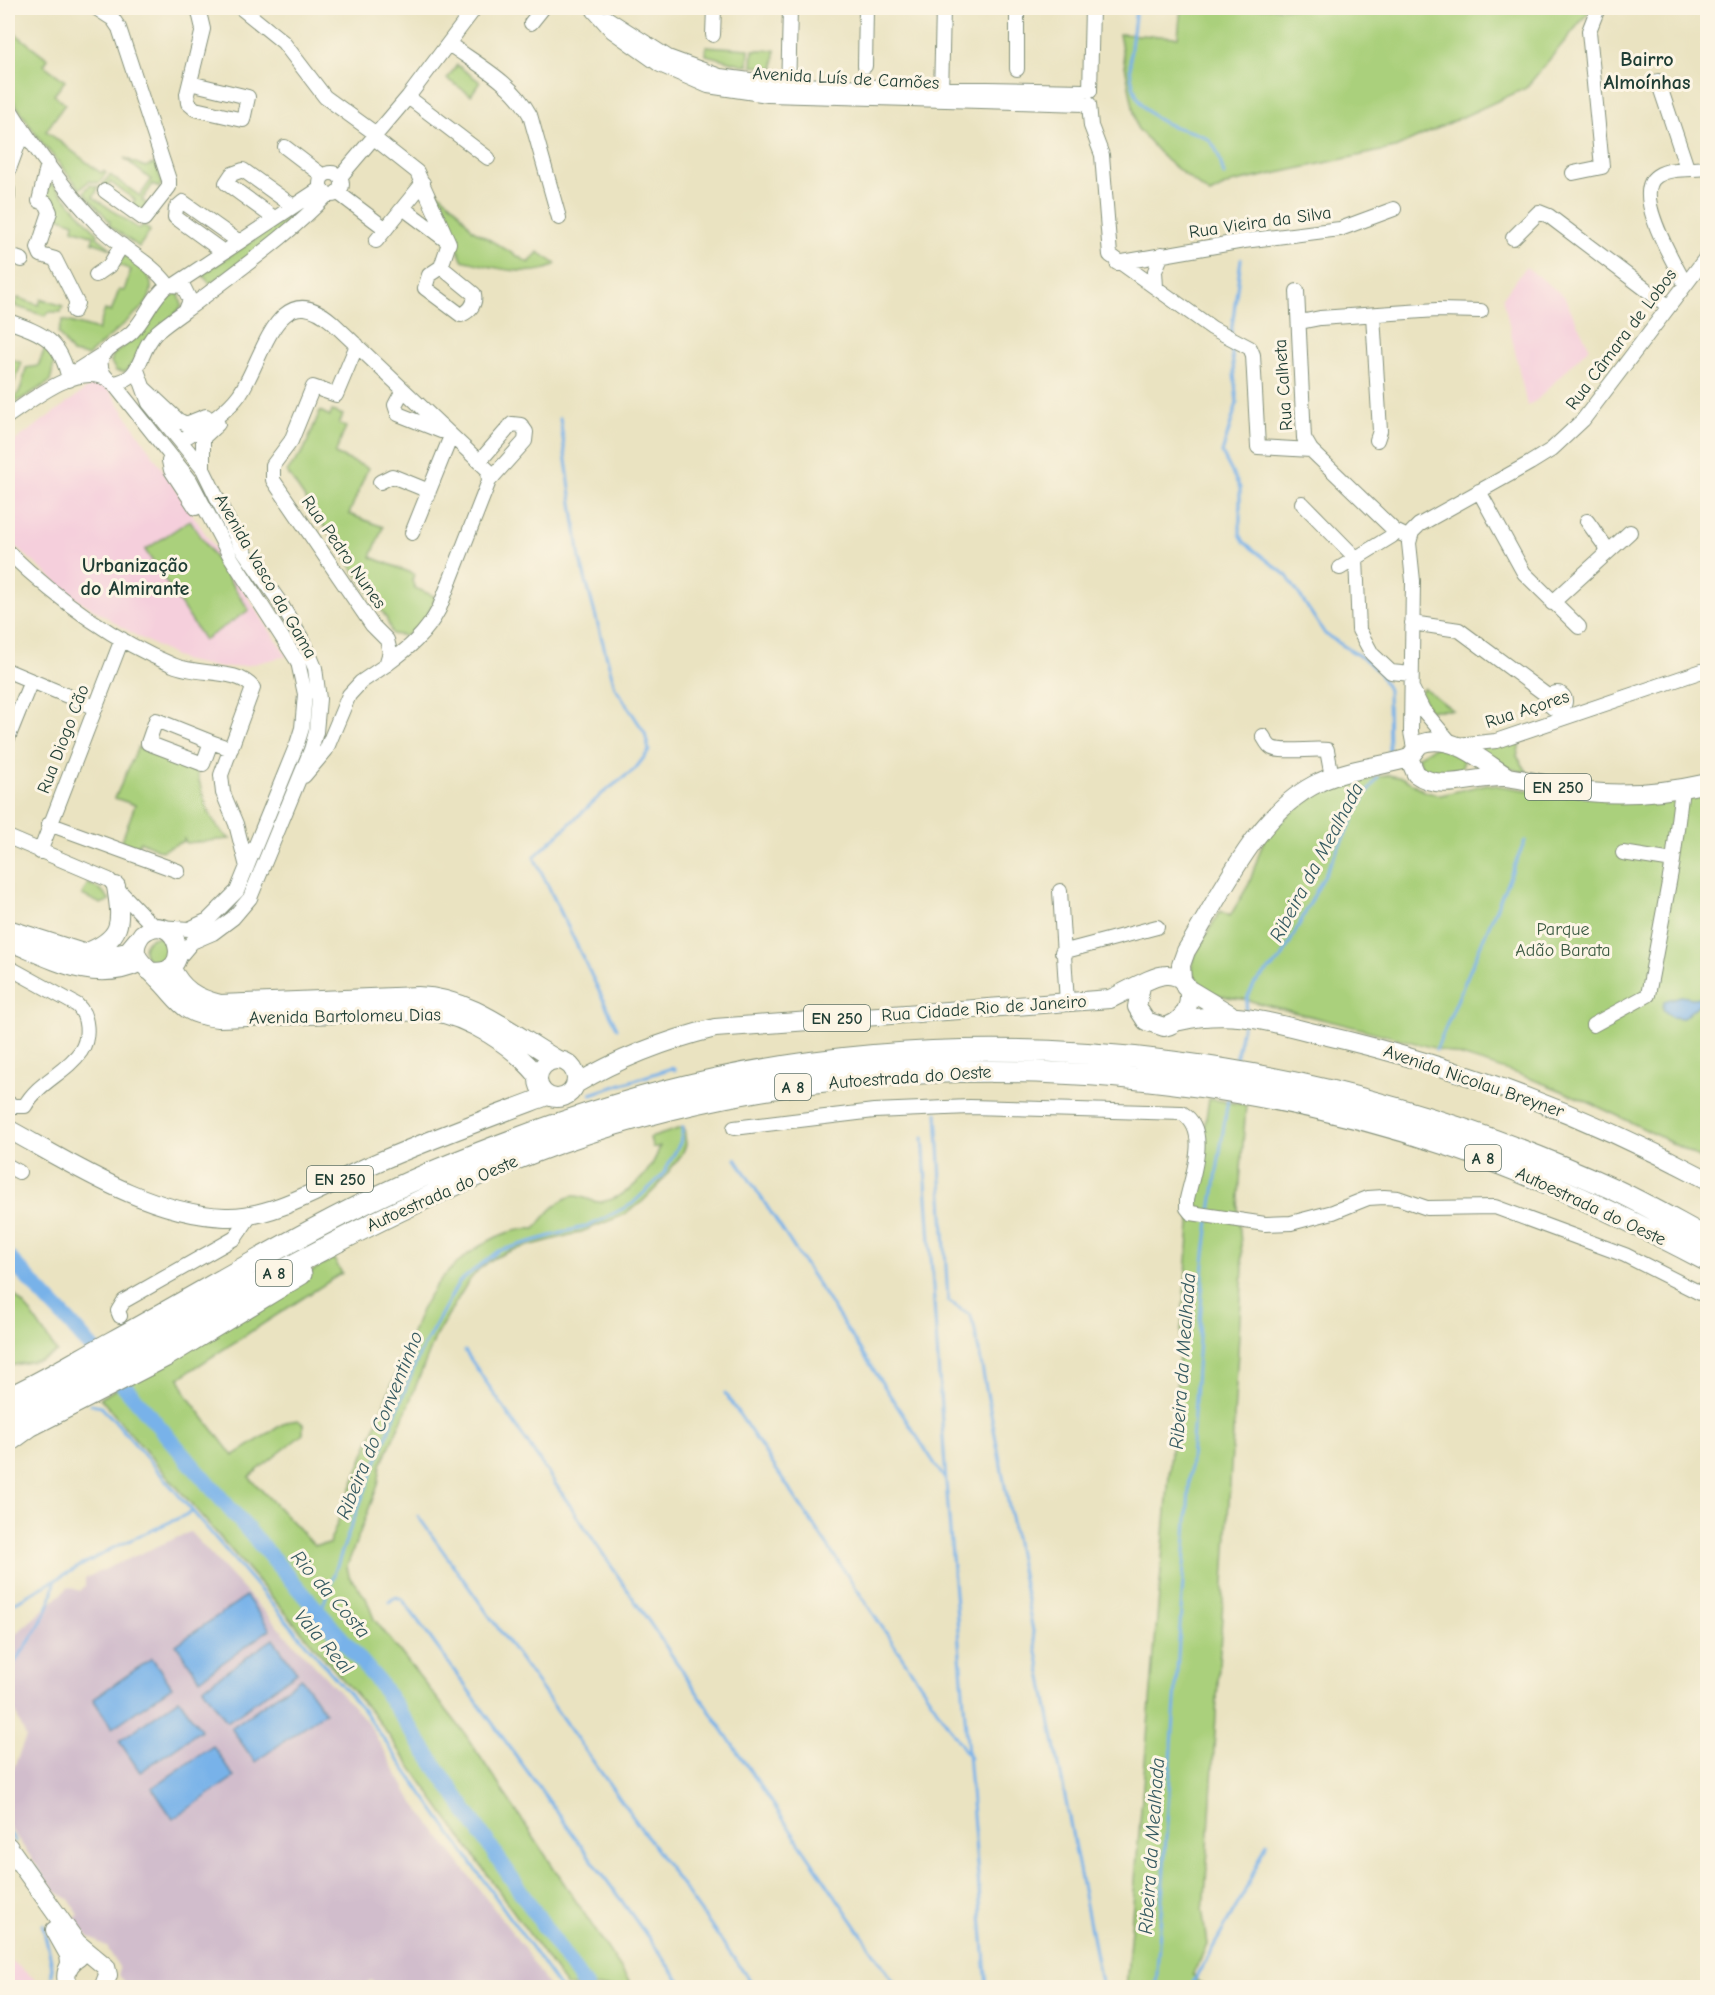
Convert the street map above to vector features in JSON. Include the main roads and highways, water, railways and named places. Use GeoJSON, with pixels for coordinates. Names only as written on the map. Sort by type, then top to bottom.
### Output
{"type":"FeatureCollection","features":[{"type":"Feature","properties":{"kind":"highway","name":"Autoestrada do Oeste"},"geometry":{"type":"LineString","coordinates":[[155,1340],[300,1236],[439,1169],[623,1102],[718,1079],[897,1054],[963,1052],[1108,1055],[1210,1077],[1362,1098],[1456,1126],[1615,1190],[1707,1239]]}},
{"type":"Feature","properties":{"kind":"highway","name":"Autoestrada do Oeste"},"geometry":{"type":"LineString","coordinates":[[8,1418],[28,1403],[353,1243],[396,1211],[536,1151],[634,1119],[721,1099],[872,1077],[1022,1071],[1210,1077]]}},
{"type":"Feature","properties":{"kind":"highway","name":"Autoestrada do Oeste"},"geometry":{"type":"LineString","coordinates":[[1247,1082],[1461,1150],[1527,1174],[1602,1208],[1707,1262]]}},
{"type":"Feature","properties":{"kind":"highway"},"geometry":{"type":"LineString","coordinates":[[28,1403],[30,1426]]}},
{"type":"Feature","properties":{"kind":"highway"},"geometry":{"type":"LineString","coordinates":[[8,1434],[30,1426]]}},
{"type":"Feature","properties":{"kind":"highway"},"geometry":{"type":"LineString","coordinates":[[8,1442],[30,1426]]}},
{"type":"Feature","properties":{"kind":"main road"},"geometry":{"type":"LineString","coordinates":[[1140,986],[1137,1007],[1146,1022],[1164,1027],[1180,1021],[1189,1005],[1181,964],[1186,951],[1261,830],[1304,791],[1332,777],[1411,759],[1426,742],[1457,746],[1508,777]]}},
{"type":"Feature","properties":{"kind":"main road"},"geometry":{"type":"LineString","coordinates":[[1457,746],[1470,766],[1460,780]]}},
{"type":"Feature","properties":{"kind":"main road"},"geometry":{"type":"LineString","coordinates":[[1411,759],[1422,779],[1437,783],[1508,777]]}},
{"type":"Feature","properties":{"kind":"main road","name":"EN 250"},"geometry":{"type":"LineString","coordinates":[[1508,777],[1609,793],[1644,794],[1707,783]]}},
{"type":"Feature","properties":{"kind":"main road"},"geometry":{"type":"LineString","coordinates":[[83,954],[106,945],[117,930],[120,911],[116,886]]}},
{"type":"Feature","properties":{"kind":"main road"},"geometry":{"type":"LineString","coordinates":[[8,923],[83,954],[99,957],[116,956],[126,952],[148,932],[169,931],[177,940],[179,951],[173,964],[164,971],[144,967],[115,971],[85,971],[8,941]]}},
{"type":"Feature","properties":{"kind":"main road"},"geometry":{"type":"LineString","coordinates":[[8,929],[45,939]]}},
{"type":"Feature","properties":{"kind":"main road"},"geometry":{"type":"LineString","coordinates":[[144,967],[135,948],[148,932]]}},
{"type":"Feature","properties":{"kind":"main road"},"geometry":{"type":"LineString","coordinates":[[1110,999],[1156,976],[1186,951]]}},
{"type":"Feature","properties":{"kind":"main road","name":"Avenida Bartolomeu Dias"},"geometry":{"type":"LineString","coordinates":[[173,964],[177,980],[188,992],[201,999],[220,1004],[408,996],[450,999],[476,1010],[562,1061]]}},
{"type":"Feature","properties":{"kind":"main road","name":"Avenida Bartolomeu Dias"},"geometry":{"type":"LineString","coordinates":[[144,967],[179,1004],[207,1017],[430,1011],[446,1013],[466,1021],[516,1052],[541,1085]]}},
{"type":"Feature","properties":{"kind":"main road"},"geometry":{"type":"LineString","coordinates":[[1156,976],[1172,975],[1184,984]]}},
{"type":"Feature","properties":{"kind":"main road","name":"Avenida Nicolau Breyner"},"geometry":{"type":"LineString","coordinates":[[1184,984],[1230,1014]]}},
{"type":"Feature","properties":{"kind":"main road"},"geometry":{"type":"LineString","coordinates":[[1110,999],[1137,1007]]}},
{"type":"Feature","properties":{"kind":"main road","name":"Rua Cidade Rio de Janeiro"},"geometry":{"type":"LineString","coordinates":[[576,1084],[612,1065],[686,1035],[740,1024],[1110,999]]}},
{"type":"Feature","properties":{"kind":"main road","name":"Avenida Nicolau Breyner"},"geometry":{"type":"LineString","coordinates":[[1180,1021],[1202,1016],[1230,1014],[1386,1050],[1500,1086],[1604,1128],[1707,1180]]}},
{"type":"Feature","properties":{"kind":"main road"},"geometry":{"type":"LineString","coordinates":[[562,1061],[575,1072],[576,1084],[565,1097],[541,1085],[547,1063],[562,1061]]}},
{"type":"Feature","properties":{"kind":"main road","name":"Rua Cidade Rio de Janeiro"},"geometry":{"type":"LineString","coordinates":[[562,1061],[612,1065]]}},
{"type":"Feature","properties":{"kind":"main road","name":"EN 250"},"geometry":{"type":"LineString","coordinates":[[8,1129],[100,1178],[147,1199],[181,1210],[226,1217],[250,1216],[280,1206],[377,1162],[496,1115],[541,1085]]}},
{"type":"Feature","properties":{"kind":"main road"},"geometry":{"type":"LineString","coordinates":[[8,1846],[87,1954],[101,1960],[106,1967],[106,1986]]}},
{"type":"Feature","properties":{"kind":"main road"},"geometry":{"type":"LineString","coordinates":[[8,1863],[64,1943],[70,1963]]}},
{"type":"Feature","properties":{"kind":"main road"},"geometry":{"type":"LineString","coordinates":[[69,1988],[66,1973],[70,1963],[77,1957],[87,1954]]}},
{"type":"Feature","properties":{"kind":"water"},"geometry":{"type":"Polygon","coordinates":[[[1681,996],[1707,997],[1707,1003],[1698,1005],[1683,1018],[1671,1017],[1663,1009],[1664,1001],[1681,996]]]}},
{"type":"Feature","properties":{"kind":"water"},"geometry":{"type":"Polygon","coordinates":[[[246,1596],[270,1629],[200,1679],[176,1645],[246,1596]]]}},
{"type":"Feature","properties":{"kind":"water"},"geometry":{"type":"Polygon","coordinates":[[[273,1639],[297,1672],[227,1722],[203,1688],[273,1639]]]}},
{"type":"Feature","properties":{"kind":"water"},"geometry":{"type":"Polygon","coordinates":[[[152,1658],[172,1687],[112,1728],[93,1699],[152,1658]]]}},
{"type":"Feature","properties":{"kind":"water"},"geometry":{"type":"Polygon","coordinates":[[[301,1678],[325,1712],[255,1762],[231,1728],[301,1678]]]}},
{"type":"Feature","properties":{"kind":"water"},"geometry":{"type":"Polygon","coordinates":[[[179,1699],[201,1730],[140,1772],[119,1741],[179,1699]]]}},
{"type":"Feature","properties":{"kind":"water"},"geometry":{"type":"Polygon","coordinates":[[[213,1746],[234,1777],[173,1819],[152,1788],[213,1746]]]}},
{"type":"Feature","properties":{"kind":"waterway","name":"Ribeira da Mealhada"},"geometry":{"type":"LineString","coordinates":[[1136,8],[1130,67],[1137,97],[1156,118],[1210,141],[1217,152],[1224,175]]}},
{"type":"Feature","properties":{"kind":"waterway","name":"Ribeira da Mealhada"},"geometry":{"type":"LineString","coordinates":[[1231,334],[1241,259]]}},
{"type":"Feature","properties":{"kind":"waterway","name":"Ribeira da Mealhada"},"geometry":{"type":"LineString","coordinates":[[1231,344],[1237,403],[1222,453],[1240,488],[1240,534],[1244,542],[1287,576],[1325,634],[1367,661],[1380,674],[1388,690],[1389,757]]}},
{"type":"Feature","properties":{"kind":"waterway","name":"Ribeira do Conventinho"},"geometry":{"type":"LineString","coordinates":[[560,418],[580,559],[615,687],[645,733],[649,751],[635,769],[603,793],[534,857],[617,1028]]}},
{"type":"Feature","properties":{"kind":"waterway","name":"Ribeira da Mealhada"},"geometry":{"type":"LineString","coordinates":[[1245,1013],[1248,996],[1255,983],[1282,958],[1365,796],[1378,777]]}},
{"type":"Feature","properties":{"kind":"waterway"},"geometry":{"type":"LineString","coordinates":[[1436,1050],[1525,841]]}},
{"type":"Feature","properties":{"kind":"waterway","name":"Ribeira da Mealhada"},"geometry":{"type":"LineString","coordinates":[[1235,1063],[1243,1025]]}},
{"type":"Feature","properties":{"kind":"waterway","name":"Ribeira do Conventinho"},"geometry":{"type":"LineString","coordinates":[[591,1094],[672,1068],[675,1070]]}},
{"type":"Feature","properties":{"kind":"waterway","name":"Ribeira da Mealhada"},"geometry":{"type":"LineString","coordinates":[[1211,1211],[1228,1099]]}},
{"type":"Feature","properties":{"kind":"waterway"},"geometry":{"type":"LineString","coordinates":[[937,1113],[948,1301],[970,1315],[974,1326],[1102,1988]]}},
{"type":"Feature","properties":{"kind":"waterway","name":"Ribeira do Conventinho"},"geometry":{"type":"LineString","coordinates":[[320,1614],[351,1526],[419,1355],[459,1282],[498,1251],[593,1224],[632,1204],[662,1176],[680,1143],[683,1127]]}},
{"type":"Feature","properties":{"kind":"waterway"},"geometry":{"type":"LineString","coordinates":[[923,1137],[946,1482],[987,1988]]}},
{"type":"Feature","properties":{"kind":"waterway"},"geometry":{"type":"LineString","coordinates":[[736,1159],[946,1481]]}},
{"type":"Feature","properties":{"kind":"waterway","name":"Ribeira da Mealhada"},"geometry":{"type":"LineString","coordinates":[[1156,1988],[1204,1263],[1209,1221]]}},
{"type":"Feature","properties":{"kind":"waterway","name":"Rio da Costa"},"geometry":{"type":"LineString","coordinates":[[8,1257],[70,1323],[378,1681],[586,1988]]}},
{"type":"Feature","properties":{"kind":"waterway"},"geometry":{"type":"LineString","coordinates":[[465,1351],[898,1988]]}},
{"type":"Feature","properties":{"kind":"waterway"},"geometry":{"type":"LineString","coordinates":[[725,1393],[970,1758]]}},
{"type":"Feature","properties":{"kind":"waterway","name":"Vala Real"},"geometry":{"type":"LineString","coordinates":[[91,1404],[100,1406],[115,1421],[363,1710],[560,1988]]}},
{"type":"Feature","properties":{"kind":"waterway"},"geometry":{"type":"LineString","coordinates":[[8,1610],[12,1604],[111,1549],[192,1512]]}},
{"type":"Feature","properties":{"kind":"waterway"},"geometry":{"type":"LineString","coordinates":[[418,1516],[755,1988]]}},
{"type":"Feature","properties":{"kind":"waterway"},"geometry":{"type":"LineString","coordinates":[[8,1672],[43,1619],[55,1582]]}},
{"type":"Feature","properties":{"kind":"waterway"},"geometry":{"type":"LineString","coordinates":[[389,1602],[395,1597],[402,1599],[685,1988]]}},
{"type":"Feature","properties":{"kind":"waterway"},"geometry":{"type":"LineString","coordinates":[[8,1731],[8,1741]]}},
{"type":"Feature","properties":{"kind":"waterway"},"geometry":{"type":"LineString","coordinates":[[8,1831],[15,1841]]}},
{"type":"Feature","properties":{"kind":"waterway"},"geometry":{"type":"LineString","coordinates":[[1190,1988],[1243,1895],[1267,1843]]}},
{"type":"Feature","properties":{"kind":"waterway"},"geometry":{"type":"LineString","coordinates":[[35,1868],[48,1886]]}},
{"type":"Feature","properties":{"kind":"waterway"},"geometry":{"type":"LineString","coordinates":[[43,1925],[52,1975]]}},
{"type":"Feature","properties":{"kind":"district","name":"Bairro Almoínhas"},"geometry":{"type":"Point","coordinates":[1647,70]}},
{"type":"Feature","properties":{"kind":"district","name":"Urbanização do Almirante"},"geometry":{"type":"Point","coordinates":[135,576]}},
{"type":"Feature","properties":{"kind":"park label","name":"Parque Adão Barata"},"geometry":{"type":"Point","coordinates":[1563,939]}}]}
